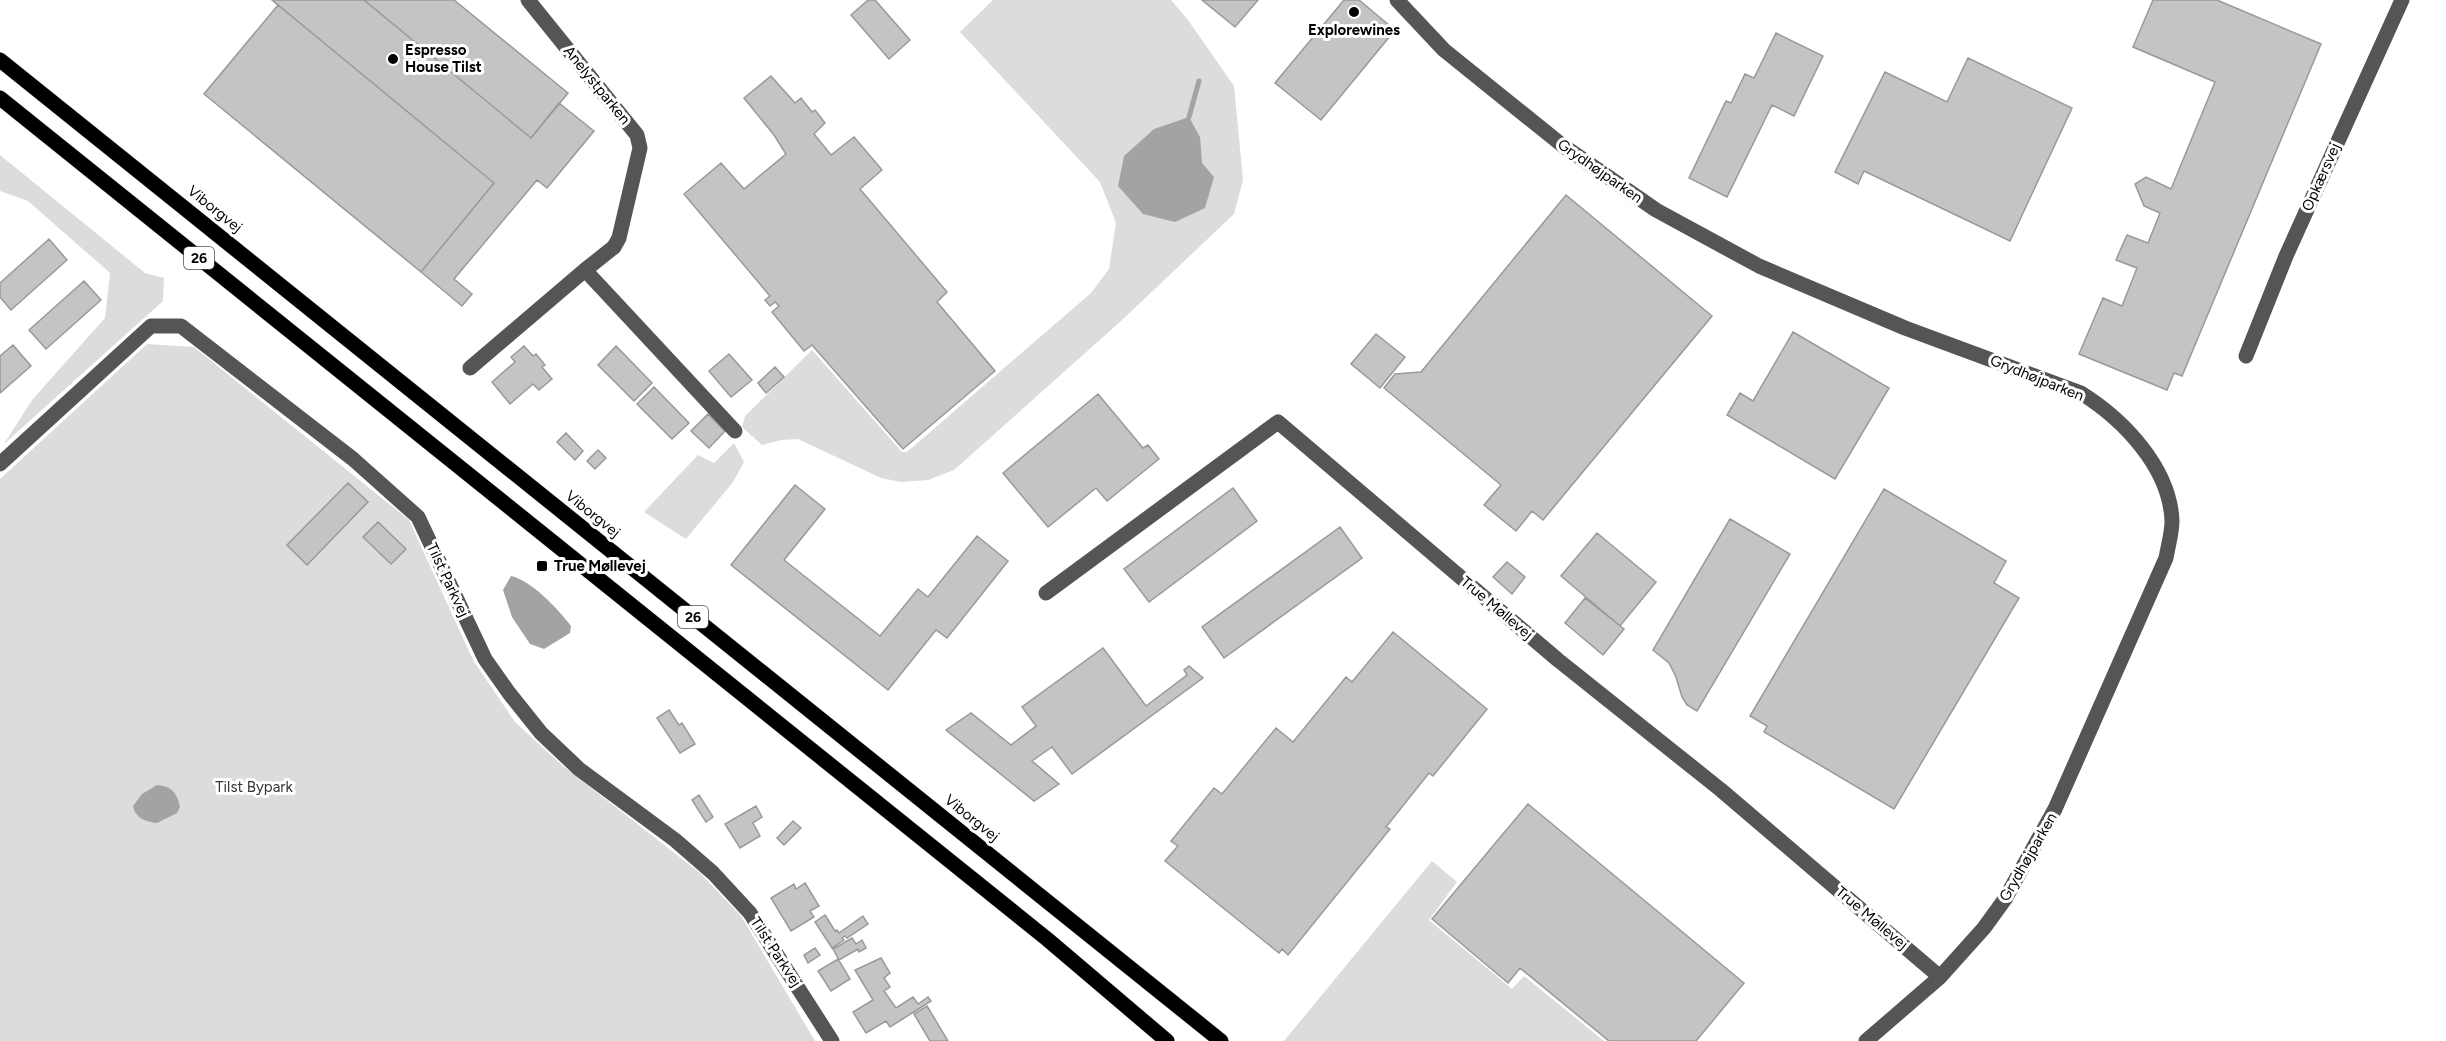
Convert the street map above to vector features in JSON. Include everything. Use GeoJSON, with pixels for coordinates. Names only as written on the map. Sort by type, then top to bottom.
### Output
{"type":"FeatureCollection","features":[{"type":"Feature","properties":{"kind":"main road","name":"Viborgvej"},"geometry":{"type":"LineString","coordinates":[[0,60],[1221,1041]]}},
{"type":"Feature","properties":{"kind":"main road","name":"26"},"geometry":{"type":"LineString","coordinates":[[0,98],[1047,939],[1167,1041]]}},
{"type":"Feature","properties":{"kind":"street","name":"Anelystparken"},"geometry":{"type":"LineString","coordinates":[[470,368],[614,248],[619,238],[640,148],[637,135],[528,0]]}},
{"type":"Feature","properties":{"kind":"street","name":"Grydhøjparken"},"geometry":{"type":"LineString","coordinates":[[1397,0],[1444,50],[1562,145],[1656,210],[1759,266],[1905,328],[2081,393],[2106,409],[2141,445],[2164,484],[2172,521],[2166,558],[2055,809],[2005,899],[1984,928],[1940,977],[1866,1041]]}},
{"type":"Feature","properties":{"kind":"street","name":"Opkærsvej"},"geometry":{"type":"LineString","coordinates":[[2246,356],[2286,256],[2402,0]]}},
{"type":"Feature","properties":{"kind":"street"},"geometry":{"type":"LineString","coordinates":[[585,270],[735,431]]}},
{"type":"Feature","properties":{"kind":"street","name":"Tilst Parkvej"},"geometry":{"type":"LineString","coordinates":[[0,464],[151,326],[181,326],[353,459],[418,517],[486,659],[509,693],[541,733],[579,769],[675,840],[728,889],[750,913],[832,1041]]}},
{"type":"Feature","properties":{"kind":"street","name":"True Møllevej"},"geometry":{"type":"LineString","coordinates":[[1046,593],[1278,422],[1558,660],[1721,790],[1940,977]]}},
{"type":"Feature","properties":{"kind":"green space"},"geometry":{"type":"Polygon","coordinates":[[[993,0],[1171,0],[1188,20],[1234,86],[1243,180],[1234,214],[1121,321],[954,470],[928,480],[901,482],[881,478],[798,439],[781,440],[762,445],[742,427],[745,416],[812,350],[902,452],[907,452],[1091,293],[1109,269],[1116,223],[1100,182],[960,32],[993,0]]]}},
{"type":"Feature","properties":{"kind":"green space"},"geometry":{"type":"Polygon","coordinates":[[[0,155],[145,273],[164,278],[163,301],[4,444],[32,400],[105,318],[110,273],[28,201],[0,191],[0,155]]]}},
{"type":"Feature","properties":{"kind":"green space","name":"Tilst Bypark"},"geometry":{"type":"Polygon","coordinates":[[[147,344],[194,347],[409,520],[473,660],[515,722],[563,766],[700,873],[741,916],[815,1041],[0,1041],[0,479],[147,344]]]}},
{"type":"Feature","properties":{"kind":"green space"},"geometry":{"type":"Polygon","coordinates":[[[734,443],[744,462],[733,482],[686,539],[644,512],[698,455],[714,463],[734,443]]]}},
{"type":"Feature","properties":{"kind":"green space"},"geometry":{"type":"Polygon","coordinates":[[[1432,861],[1457,882],[1429,920],[1512,989],[1524,976],[1604,1041],[1284,1041],[1432,861]]]}},
{"type":"Feature","properties":{"kind":"shaded area"},"geometry":{"type":"Polygon","coordinates":[[[1189,117],[1200,137],[1202,163],[1214,177],[1205,208],[1175,222],[1143,214],[1118,186],[1124,156],[1154,129],[1189,117]]]}},
{"type":"Feature","properties":{"kind":"shaded area"},"geometry":{"type":"Polygon","coordinates":[[[511,576],[536,589],[552,604],[571,626],[570,633],[544,649],[530,644],[512,617],[503,590],[511,576]]]}},
{"type":"Feature","properties":{"kind":"shaded area"},"geometry":{"type":"Polygon","coordinates":[[[157,785],[173,791],[180,807],[177,813],[157,823],[142,819],[136,814],[133,806],[142,794],[157,785]]]}},
{"type":"Feature","properties":{"kind":"building"},"geometry":{"type":"Polygon","coordinates":[[[272,0],[364,0],[531,138],[559,103],[594,131],[547,188],[537,180],[454,279],[472,294],[462,306],[421,272],[494,183],[272,0]]]}},
{"type":"Feature","properties":{"kind":"building"},"geometry":{"type":"Polygon","coordinates":[[[364,0],[454,0],[568,93],[531,138],[364,0]]]}},
{"type":"Feature","properties":{"kind":"building"},"geometry":{"type":"Polygon","coordinates":[[[868,0],[875,0],[910,40],[889,59],[851,15],[868,0]]]}},
{"type":"Feature","properties":{"kind":"building"},"geometry":{"type":"Polygon","coordinates":[[[1202,0],[1258,0],[1235,27],[1202,0]]]}},
{"type":"Feature","properties":{"kind":"building"},"geometry":{"type":"Polygon","coordinates":[[[1344,0],[1359,0],[1395,30],[1321,120],[1275,83],[1344,0]]]}},
{"type":"Feature","properties":{"kind":"building"},"geometry":{"type":"Polygon","coordinates":[[[2153,0],[2217,0],[2321,44],[2182,376],[2174,373],[2167,390],[2079,354],[2103,298],[2122,306],[2137,268],[2116,260],[2127,235],[2148,243],[2160,213],[2144,206],[2135,184],[2146,177],[2171,189],[2215,82],[2133,47],[2153,0]]]}},
{"type":"Feature","properties":{"kind":"building"},"geometry":{"type":"Polygon","coordinates":[[[278,5],[494,183],[421,272],[204,94],[278,5]]]}},
{"type":"Feature","properties":{"kind":"building"},"geometry":{"type":"Polygon","coordinates":[[[1776,33],[1823,56],[1794,116],[1772,105],[1727,197],[1689,178],[1726,101],[1731,103],[1745,74],[1754,78],[1776,33]]]}},
{"type":"Feature","properties":{"kind":"building"},"geometry":{"type":"Polygon","coordinates":[[[1968,58],[2072,108],[2010,241],[1864,171],[1858,184],[1835,172],[1885,72],[1947,102],[1968,58]]]}},
{"type":"Feature","properties":{"kind":"building"},"geometry":{"type":"Polygon","coordinates":[[[771,76],[795,103],[801,98],[825,123],[814,134],[831,155],[854,137],[882,170],[860,189],[947,292],[937,302],[995,371],[903,449],[812,345],[804,351],[772,312],[779,306],[775,302],[770,306],[765,300],[770,296],[684,194],[721,163],[744,189],[786,154],[774,135],[744,98],[771,76]]]}},
{"type":"Feature","properties":{"kind":"building"},"geometry":{"type":"Polygon","coordinates":[[[1566,195],[1712,316],[1543,520],[1532,511],[1516,531],[1484,505],[1501,485],[1384,388],[1395,374],[1421,372],[1566,195]]]}},
{"type":"Feature","properties":{"kind":"building"},"geometry":{"type":"Polygon","coordinates":[[[49,239],[67,260],[11,310],[0,297],[0,283],[49,239]]]}},
{"type":"Feature","properties":{"kind":"building"},"geometry":{"type":"Polygon","coordinates":[[[84,281],[101,300],[46,349],[29,330],[84,281]]]}},
{"type":"Feature","properties":{"kind":"building"},"geometry":{"type":"Polygon","coordinates":[[[1793,332],[1889,388],[1835,479],[1727,415],[1740,393],[1753,401],[1793,332]]]}},
{"type":"Feature","properties":{"kind":"building"},"geometry":{"type":"Polygon","coordinates":[[[1376,334],[1405,357],[1380,388],[1351,364],[1376,334]]]}},
{"type":"Feature","properties":{"kind":"building"},"geometry":{"type":"Polygon","coordinates":[[[13,345],[31,366],[0,393],[0,356],[13,345]]]}},
{"type":"Feature","properties":{"kind":"building"},"geometry":{"type":"Polygon","coordinates":[[[524,346],[533,356],[536,354],[545,365],[542,367],[552,379],[539,390],[533,384],[510,404],[492,382],[515,362],[511,357],[524,346]]]}},
{"type":"Feature","properties":{"kind":"building"},"geometry":{"type":"Polygon","coordinates":[[[616,346],[652,383],[634,401],[598,365],[616,346]]]}},
{"type":"Feature","properties":{"kind":"building"},"geometry":{"type":"Polygon","coordinates":[[[729,354],[752,380],[731,397],[709,371],[729,354]]]}},
{"type":"Feature","properties":{"kind":"building"},"geometry":{"type":"Polygon","coordinates":[[[775,367],[784,377],[766,393],[758,383],[775,367]]]}},
{"type":"Feature","properties":{"kind":"building"},"geometry":{"type":"Polygon","coordinates":[[[654,387],[689,423],[672,439],[637,404],[654,387]]]}},
{"type":"Feature","properties":{"kind":"building"},"geometry":{"type":"Polygon","coordinates":[[[1098,394],[1143,448],[1148,445],[1159,459],[1107,501],[1096,488],[1048,527],[1003,473],[1098,394]]]}},
{"type":"Feature","properties":{"kind":"building"},"geometry":{"type":"Polygon","coordinates":[[[708,414],[725,431],[709,448],[691,431],[708,414]]]}},
{"type":"Feature","properties":{"kind":"building"},"geometry":{"type":"Polygon","coordinates":[[[566,433],[583,451],[575,460],[557,442],[566,433]]]}},
{"type":"Feature","properties":{"kind":"building"},"geometry":{"type":"Polygon","coordinates":[[[598,450],[606,458],[595,469],[587,461],[598,450]]]}},
{"type":"Feature","properties":{"kind":"building"},"geometry":{"type":"Polygon","coordinates":[[[348,483],[368,502],[307,565],[287,545],[348,483]]]}},
{"type":"Feature","properties":{"kind":"building"},"geometry":{"type":"Polygon","coordinates":[[[795,485],[825,509],[784,560],[880,636],[918,589],[928,597],[977,536],[1008,561],[947,638],[936,630],[888,690],[731,565],[795,485]]]}},
{"type":"Feature","properties":{"kind":"building"},"geometry":{"type":"Polygon","coordinates":[[[1233,488],[1257,521],[1149,602],[1124,569],[1233,488]]]}},
{"type":"Feature","properties":{"kind":"building"},"geometry":{"type":"Polygon","coordinates":[[[1884,489],[2006,561],[1994,583],[2019,598],[1894,809],[1764,732],[1767,726],[1750,716],[1884,489]]]}},
{"type":"Feature","properties":{"kind":"building"},"geometry":{"type":"Polygon","coordinates":[[[1730,519],[1790,554],[1697,711],[1687,705],[1682,697],[1669,663],[1653,650],[1730,519]]]}},
{"type":"Feature","properties":{"kind":"building"},"geometry":{"type":"Polygon","coordinates":[[[378,522],[406,549],[391,564],[363,537],[378,522]]]}},
{"type":"Feature","properties":{"kind":"building"},"geometry":{"type":"Polygon","coordinates":[[[1340,527],[1362,558],[1224,658],[1202,627],[1340,527]]]}},
{"type":"Feature","properties":{"kind":"building"},"geometry":{"type":"Polygon","coordinates":[[[1597,533],[1656,582],[1620,626],[1561,576],[1597,533]]]}},
{"type":"Feature","properties":{"kind":"building"},"geometry":{"type":"Polygon","coordinates":[[[1507,562],[1525,577],[1512,594],[1493,577],[1507,562]]]}},
{"type":"Feature","properties":{"kind":"building"},"geometry":{"type":"Polygon","coordinates":[[[1585,598],[1624,629],[1603,655],[1565,623],[1585,598]]]}},
{"type":"Feature","properties":{"kind":"building"},"geometry":{"type":"Polygon","coordinates":[[[1393,632],[1487,709],[1433,776],[1429,773],[1386,827],[1390,829],[1288,955],[1282,949],[1279,953],[1165,861],[1178,846],[1171,841],[1214,788],[1222,794],[1276,728],[1293,742],[1346,677],[1352,682],[1393,632]]]}},
{"type":"Feature","properties":{"kind":"building"},"geometry":{"type":"Polygon","coordinates":[[[1103,648],[1146,706],[1187,675],[1184,670],[1189,666],[1203,678],[1072,774],[1052,747],[1032,761],[1059,784],[1034,801],[946,730],[971,713],[1011,745],[1036,726],[1022,707],[1103,648]]]}},
{"type":"Feature","properties":{"kind":"building"},"geometry":{"type":"Polygon","coordinates":[[[669,710],[679,725],[682,723],[695,744],[680,753],[657,718],[669,710]]]}},
{"type":"Feature","properties":{"kind":"building"},"geometry":{"type":"Polygon","coordinates":[[[699,795],[713,817],[706,822],[692,800],[699,795]]]}},
{"type":"Feature","properties":{"kind":"building"},"geometry":{"type":"Polygon","coordinates":[[[1528,804],[1744,983],[1696,1041],[1609,1041],[1520,968],[1508,983],[1432,919],[1528,804]]]}},
{"type":"Feature","properties":{"kind":"building"},"geometry":{"type":"Polygon","coordinates":[[[756,806],[762,817],[753,823],[760,836],[740,848],[725,824],[756,806]]]}},
{"type":"Feature","properties":{"kind":"building"},"geometry":{"type":"Polygon","coordinates":[[[793,821],[801,828],[784,845],[777,838],[793,821]]]}},
{"type":"Feature","properties":{"kind":"building"},"geometry":{"type":"Polygon","coordinates":[[[805,883],[819,906],[810,911],[814,917],[791,931],[771,898],[794,884],[796,889],[805,883]]]}},
{"type":"Feature","properties":{"kind":"building"},"geometry":{"type":"Polygon","coordinates":[[[825,915],[835,931],[839,933],[863,916],[868,924],[847,938],[845,936],[842,938],[844,940],[832,948],[815,922],[825,915]]]}},
{"type":"Feature","properties":{"kind":"building"},"geometry":{"type":"Polygon","coordinates":[[[852,938],[856,944],[862,940],[866,948],[859,952],[858,949],[839,960],[833,949],[852,938]]]}},
{"type":"Feature","properties":{"kind":"building"},"geometry":{"type":"Polygon","coordinates":[[[815,948],[820,955],[808,963],[804,955],[815,948]]]}},
{"type":"Feature","properties":{"kind":"building"},"geometry":{"type":"Polygon","coordinates":[[[881,958],[890,973],[884,978],[890,987],[884,991],[896,1008],[913,997],[918,1004],[928,997],[931,1001],[890,1027],[886,1021],[866,1033],[853,1012],[873,1000],[855,970],[881,958]]]}},
{"type":"Feature","properties":{"kind":"building"},"geometry":{"type":"Polygon","coordinates":[[[838,959],[850,979],[831,991],[818,971],[838,959]]]}},
{"type":"Feature","properties":{"kind":"building"},"geometry":{"type":"Polygon","coordinates":[[[927,1006],[948,1041],[930,1041],[914,1014],[927,1006]]]}},
{"type":"Feature","properties":{"kind":"waterway"},"geometry":{"type":"LineString","coordinates":[[1189,117],[1199,81]]}},
{"type":"Feature","properties":{"kind":"place","name":"Explorewines"},"geometry":{"type":"Point","coordinates":[1354,12]}},
{"type":"Feature","properties":{"kind":"place","name":"Espresso House Tilst"},"geometry":{"type":"Point","coordinates":[393,59]}},
{"type":"Feature","properties":{"kind":"place","name":"True Møllevej"},"geometry":{"type":"Point","coordinates":[542,566]}}]}
